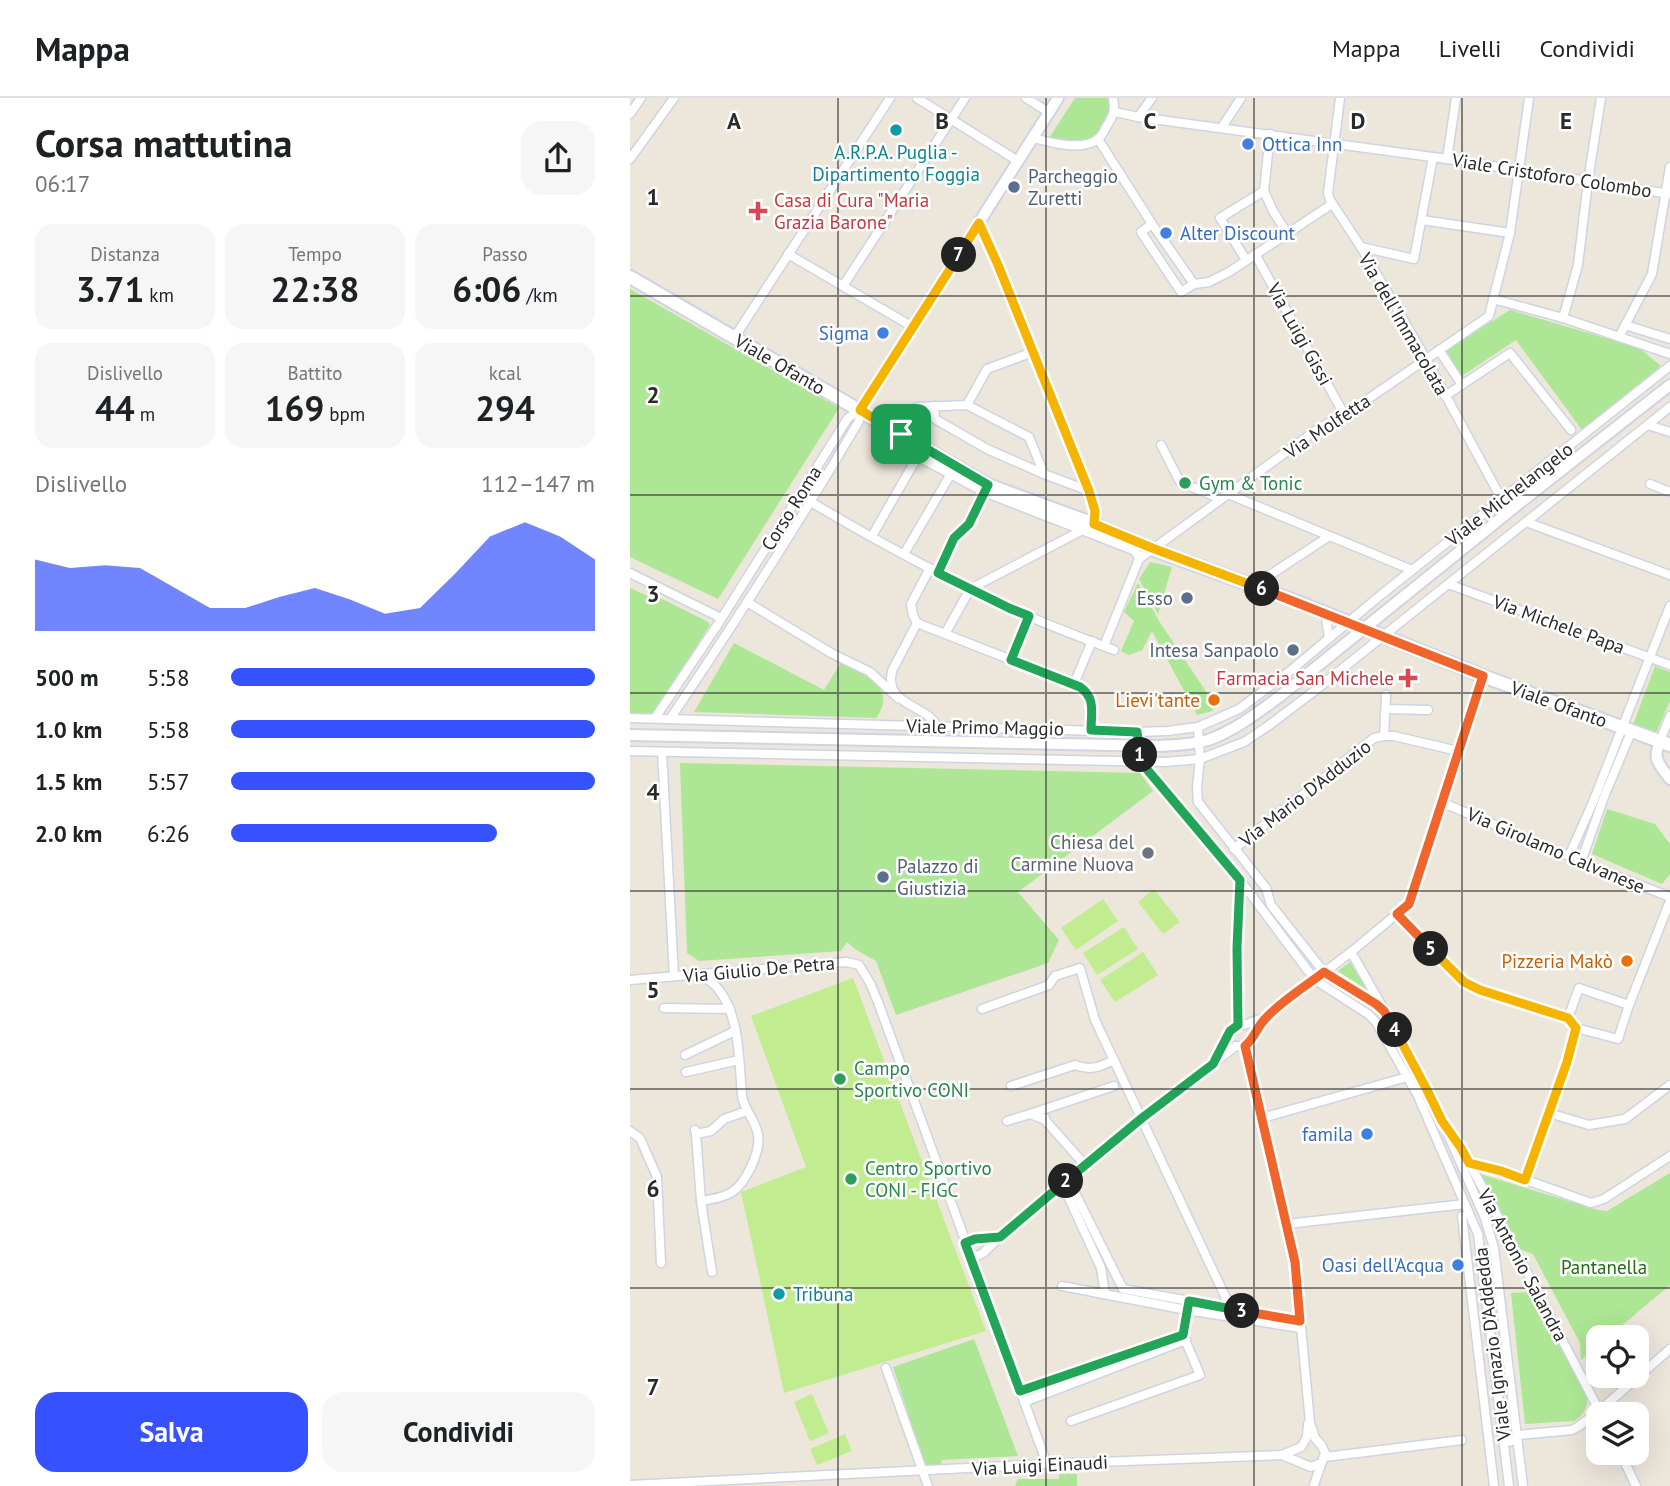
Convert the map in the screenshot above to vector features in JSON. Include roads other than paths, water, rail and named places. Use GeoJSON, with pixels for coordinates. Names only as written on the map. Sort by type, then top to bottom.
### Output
{"type":"FeatureCollection","features":[{"type":"Feature","properties":{"kind":"main road","name":"Viale Ofanto"},"geometry":{"type":"LineString","coordinates":[[630,278],[860,410],[986,488],[1094,524],[1483,676],[1665,743]]}},
{"type":"Feature","properties":{"kind":"street"},"geometry":{"type":"LineString","coordinates":[[631,118],[641,98]]}},
{"type":"Feature","properties":{"kind":"street"},"geometry":{"type":"LineString","coordinates":[[631,155],[674,98]]}},
{"type":"Feature","properties":{"kind":"street"},"geometry":{"type":"LineString","coordinates":[[734,338],[890,98]]}},
{"type":"Feature","properties":{"kind":"street"},"geometry":{"type":"LineString","coordinates":[[917,98],[1018,162]]}},
{"type":"Feature","properties":{"kind":"street"},"geometry":{"type":"LineString","coordinates":[[843,286],[965,98]]}},
{"type":"Feature","properties":{"kind":"street"},"geometry":{"type":"LineString","coordinates":[[1026,98],[1049,113]]}},
{"type":"Feature","properties":{"kind":"street","name":"Corso Roma"},"geometry":{"type":"LineString","coordinates":[[655,718],[848,418],[860,410],[1058,98]]}},
{"type":"Feature","properties":{"kind":"street"},"geometry":{"type":"LineString","coordinates":[[1034,138],[1075,146],[1098,139],[1115,112],[1113,98]]}},
{"type":"Feature","properties":{"kind":"street"},"geometry":{"type":"LineString","coordinates":[[1138,117],[1152,98]]}},
{"type":"Feature","properties":{"kind":"street"},"geometry":{"type":"LineString","coordinates":[[1222,127],[1241,98]]}},
{"type":"Feature","properties":{"kind":"street"},"geometry":{"type":"LineString","coordinates":[[1152,224],[1142,232],[1181,292],[1194,284],[1209,282],[1229,272],[1332,204],[1328,193],[1340,98]]}},
{"type":"Feature","properties":{"kind":"street"},"geometry":{"type":"LineString","coordinates":[[1447,159],[1456,98]]}},
{"type":"Feature","properties":{"kind":"street"},"geometry":{"type":"LineString","coordinates":[[1529,98],[1510,233],[1493,299],[1563,318],[1670,354]]}},
{"type":"Feature","properties":{"kind":"street"},"geometry":{"type":"LineString","coordinates":[[1563,318],[1578,265],[1601,98]]}},
{"type":"Feature","properties":{"kind":"street","name":"Viale Cristoforo Colombo"},"geometry":{"type":"LineString","coordinates":[[1115,112],[1668,193]]}},
{"type":"Feature","properties":{"kind":"street"},"geometry":{"type":"LineString","coordinates":[[1270,134],[1264,191],[1287,233]]}},
{"type":"Feature","properties":{"kind":"street"},"geometry":{"type":"LineString","coordinates":[[1098,139],[1194,284]]}},
{"type":"Feature","properties":{"kind":"street","name":"Viale Cristoforo Colombo"},"geometry":{"type":"LineString","coordinates":[[1361,247],[1414,259],[1433,157]]}},
{"type":"Feature","properties":{"kind":"street"},"geometry":{"type":"LineString","coordinates":[[1619,337],[1652,274],[1668,193],[1670,167]]}},
{"type":"Feature","properties":{"kind":"street"},"geometry":{"type":"LineString","coordinates":[[1246,260],[1220,218],[1264,191]]}},
{"type":"Feature","properties":{"kind":"street","name":"Via dell'Immacolata"},"geometry":{"type":"LineString","coordinates":[[1332,204],[1361,247],[1426,359],[1502,500]]}},
{"type":"Feature","properties":{"kind":"street"},"geometry":{"type":"LineString","coordinates":[[1422,220],[1510,233]]}},
{"type":"Feature","properties":{"kind":"street"},"geometry":{"type":"LineString","coordinates":[[945,634],[970,589],[1094,524],[1095,511],[1089,491],[979,223]]}},
{"type":"Feature","properties":{"kind":"street"},"geometry":{"type":"LineString","coordinates":[[788,254],[913,327]]}},
{"type":"Feature","properties":{"kind":"street","name":"Via Luigi Gissi"},"geometry":{"type":"LineString","coordinates":[[1255,254],[1345,414]]}},
{"type":"Feature","properties":{"kind":"street","name":"Via Molfetta"},"geometry":{"type":"LineString","coordinates":[[1139,559],[1315,431],[1345,414],[1489,316],[1493,299]]}},
{"type":"Feature","properties":{"kind":"street"},"geometry":{"type":"LineString","coordinates":[[1625,325],[1670,339]]}},
{"type":"Feature","properties":{"kind":"street"},"geometry":{"type":"LineString","coordinates":[[1438,350],[1462,384]]}},
{"type":"Feature","properties":{"kind":"street"},"geometry":{"type":"LineString","coordinates":[[967,405],[987,369],[1033,352]]}},
{"type":"Feature","properties":{"kind":"street"},"geometry":{"type":"LineString","coordinates":[[1445,396],[1510,353],[1571,430]]}},
{"type":"Feature","properties":{"kind":"street","name":"Viale Michelangelo"},"geometry":{"type":"LineString","coordinates":[[1348,622],[1670,366]]}},
{"type":"Feature","properties":{"kind":"street","name":"Viale Michelangelo"},"geometry":{"type":"LineString","coordinates":[[1365,628],[1670,385]]}},
{"type":"Feature","properties":{"kind":"street"},"geometry":{"type":"LineString","coordinates":[[906,422],[917,407],[967,405],[1029,437],[1044,474]]}},
{"type":"Feature","properties":{"kind":"street"},"geometry":{"type":"LineString","coordinates":[[934,406],[935,419],[987,449],[1089,491]]}},
{"type":"Feature","properties":{"kind":"street","name":"Viale Michelangelo"},"geometry":{"type":"LineString","coordinates":[[1382,635],[1670,407]]}},
{"type":"Feature","properties":{"kind":"street","name":"Corso Roma"},"geometry":{"type":"LineString","coordinates":[[670,719],[811,502],[859,421],[860,410]]}},
{"type":"Feature","properties":{"kind":"street"},"geometry":{"type":"LineString","coordinates":[[1648,425],[1670,432]]}},
{"type":"Feature","properties":{"kind":"street"},"geometry":{"type":"LineString","coordinates":[[1161,445],[1180,482],[1412,570]]}},
{"type":"Feature","properties":{"kind":"street"},"geometry":{"type":"LineString","coordinates":[[872,536],[926,449]]}},
{"type":"Feature","properties":{"kind":"street"},"geometry":{"type":"LineString","coordinates":[[904,554],[953,470]]}},
{"type":"Feature","properties":{"kind":"street"},"geometry":{"type":"LineString","coordinates":[[1650,484],[1670,492]]}},
{"type":"Feature","properties":{"kind":"street"},"geometry":{"type":"LineString","coordinates":[[986,488],[969,524],[954,538],[911,604],[913,615],[917,623],[1074,684],[1088,693],[1091,699],[1091,730]]}},
{"type":"Feature","properties":{"kind":"street","name":"Viale Ofanto"},"geometry":{"type":"LineString","coordinates":[[986,488],[1133,550],[1139,559]]}},
{"type":"Feature","properties":{"kind":"street"},"geometry":{"type":"LineString","coordinates":[[799,495],[970,589],[1114,650]]}},
{"type":"Feature","properties":{"kind":"street"},"geometry":{"type":"LineString","coordinates":[[1527,522],[1670,575]]}},
{"type":"Feature","properties":{"kind":"street"},"geometry":{"type":"LineString","coordinates":[[1253,586],[1328,537]]}},
{"type":"Feature","properties":{"kind":"street"},"geometry":{"type":"LineString","coordinates":[[1437,550],[1444,565]]}},
{"type":"Feature","properties":{"kind":"street"},"geometry":{"type":"LineString","coordinates":[[1104,646],[1139,559]]}},
{"type":"Feature","properties":{"kind":"street"},"geometry":{"type":"LineString","coordinates":[[630,573],[722,617],[738,617]]}},
{"type":"Feature","properties":{"kind":"street","name":"Via Michele Papa"},"geometry":{"type":"LineString","coordinates":[[1448,584],[1670,665]]}},
{"type":"Feature","properties":{"kind":"street"},"geometry":{"type":"LineString","coordinates":[[747,602],[831,653],[870,673],[898,698],[928,716],[937,726]]}},
{"type":"Feature","properties":{"kind":"street"},"geometry":{"type":"LineString","coordinates":[[1581,862],[1670,606]]}},
{"type":"Feature","properties":{"kind":"street"},"geometry":{"type":"LineString","coordinates":[[1325,613],[1329,638]]}},
{"type":"Feature","properties":{"kind":"street"},"geometry":{"type":"LineString","coordinates":[[1011,660],[1029,616]]}},
{"type":"Feature","properties":{"kind":"street"},"geometry":{"type":"LineString","coordinates":[[722,617],[729,630]]}},
{"type":"Feature","properties":{"kind":"street","name":"Viale Primo Maggio"},"geometry":{"type":"LineString","coordinates":[[630,718],[1137,732],[1198,727],[1238,709],[1290,671],[1348,622]]}},
{"type":"Feature","properties":{"kind":"street"},"geometry":{"type":"LineString","coordinates":[[898,698],[890,680],[892,671],[917,623]]}},
{"type":"Feature","properties":{"kind":"street","name":"Viale Primo Maggio"},"geometry":{"type":"LineString","coordinates":[[630,735],[1179,745],[1210,739],[1237,726],[1296,684],[1365,628]]}},
{"type":"Feature","properties":{"kind":"street","name":"Viale Primo Maggio"},"geometry":{"type":"LineString","coordinates":[[630,751],[1165,762],[1200,759],[1244,742],[1307,697],[1382,635]]}},
{"type":"Feature","properties":{"kind":"street"},"geometry":{"type":"LineString","coordinates":[[1074,684],[1092,641]]}},
{"type":"Feature","properties":{"kind":"street"},"geometry":{"type":"LineString","coordinates":[[971,1259],[983,1253],[1142,1118],[1251,1038],[1266,1017],[1409,904],[1483,676]]}},
{"type":"Feature","properties":{"kind":"street"},"geometry":{"type":"LineString","coordinates":[[1296,684],[1307,697]]}},
{"type":"Feature","properties":{"kind":"street"},"geometry":{"type":"LineString","coordinates":[[1384,736],[1386,695]]}},
{"type":"Feature","properties":{"kind":"street"},"geometry":{"type":"LineString","coordinates":[[1386,709],[1429,710]]}},
{"type":"Feature","properties":{"kind":"street"},"geometry":{"type":"LineString","coordinates":[[1670,716],[1665,743],[1655,752],[1670,779]]}},
{"type":"Feature","properties":{"kind":"street","name":"Viale Ignazio D'Addedda"},"geometry":{"type":"LineString","coordinates":[[1198,727],[1198,802],[1266,888],[1271,905],[1324,972],[1359,992],[1384,1011],[1427,1090],[1485,1218],[1494,1248],[1522,1486]]}},
{"type":"Feature","properties":{"kind":"street"},"geometry":{"type":"LineString","coordinates":[[1569,856],[1627,728]]}},
{"type":"Feature","properties":{"kind":"street"},"geometry":{"type":"LineString","coordinates":[[1137,732],[1140,761]]}},
{"type":"Feature","properties":{"kind":"street","name":"Via Mario D'Adduzio"},"geometry":{"type":"LineString","coordinates":[[1234,849],[1374,738],[1384,736],[1458,751]]}},
{"type":"Feature","properties":{"kind":"street"},"geometry":{"type":"LineString","coordinates":[[662,751],[674,976]]}},
{"type":"Feature","properties":{"kind":"street","name":"Viale Ignazio D'Addedda"},"geometry":{"type":"LineString","coordinates":[[1140,761],[1240,880],[1315,980],[1371,1016],[1376,1022],[1417,1094],[1480,1242],[1509,1486]]}},
{"type":"Feature","properties":{"kind":"street","name":"Via Girolamo Calvanese"},"geometry":{"type":"LineString","coordinates":[[1441,802],[1670,899]]}},
{"type":"Feature","properties":{"kind":"street"},"geometry":{"type":"LineString","coordinates":[[1240,880],[1237,948],[1241,1025]]}},
{"type":"Feature","properties":{"kind":"street"},"geometry":{"type":"LineString","coordinates":[[1397,914],[1464,982],[1480,990],[1568,1018],[1576,1028],[1618,1039],[1670,899]]}},
{"type":"Feature","properties":{"kind":"street"},"geometry":{"type":"LineString","coordinates":[[1351,952],[1384,1011]]}},
{"type":"Feature","properties":{"kind":"street","name":"Via Giulio De Petra"},"geometry":{"type":"LineString","coordinates":[[630,980],[847,962],[859,965],[878,1002],[1047,1464]]}},
{"type":"Feature","properties":{"kind":"street"},"geometry":{"type":"LineString","coordinates":[[982,1009],[1049,985],[1055,976],[1080,968],[1096,1020],[1231,1309]]}},
{"type":"Feature","properties":{"kind":"street"},"geometry":{"type":"LineString","coordinates":[[698,974],[712,982],[719,990],[733,1015],[743,1102],[758,1133],[758,1146],[745,1180],[724,1196],[701,1201]]}},
{"type":"Feature","properties":{"kind":"street"},"geometry":{"type":"LineString","coordinates":[[1568,1018],[1579,988],[1629,1005]]}},
{"type":"Feature","properties":{"kind":"street"},"geometry":{"type":"LineString","coordinates":[[664,1008],[730,1009]]}},
{"type":"Feature","properties":{"kind":"street"},"geometry":{"type":"LineString","coordinates":[[1213,1064],[1232,1028],[1266,1017]]}},
{"type":"Feature","properties":{"kind":"street"},"geometry":{"type":"LineString","coordinates":[[1241,1025],[1250,1030],[1251,1038]]}},
{"type":"Feature","properties":{"kind":"street"},"geometry":{"type":"LineString","coordinates":[[1525,1180],[1567,1062],[1576,1028]]}},
{"type":"Feature","properties":{"kind":"street"},"geometry":{"type":"LineString","coordinates":[[684,1055],[735,1031]]}},
{"type":"Feature","properties":{"kind":"street"},"geometry":{"type":"LineString","coordinates":[[1229,1034],[1230,1041],[1240,1046],[1262,1118],[1295,1262],[1309,1411],[1313,1432],[1324,1450],[1323,1460],[1312,1486]]}},
{"type":"Feature","properties":{"kind":"street"},"geometry":{"type":"LineString","coordinates":[[686,1072],[739,1060]]}},
{"type":"Feature","properties":{"kind":"street"},"geometry":{"type":"LineString","coordinates":[[1011,1086],[1075,1065],[1083,1069],[1097,1068],[1114,1060]]}},
{"type":"Feature","properties":{"kind":"street"},"geometry":{"type":"LineString","coordinates":[[1262,1118],[1407,1077]]}},
{"type":"Feature","properties":{"kind":"street"},"geometry":{"type":"LineString","coordinates":[[1549,1113],[1589,1125],[1625,1119],[1670,1085]]}},
{"type":"Feature","properties":{"kind":"street"},"geometry":{"type":"LineString","coordinates":[[1007,1121],[1114,1086]]}},
{"type":"Feature","properties":{"kind":"street"},"geometry":{"type":"LineString","coordinates":[[1045,1120],[1046,1108]]}},
{"type":"Feature","properties":{"kind":"street"},"geometry":{"type":"LineString","coordinates":[[712,1272],[701,1201],[695,1132],[711,1130],[724,1119],[747,1111]]}},
{"type":"Feature","properties":{"kind":"street"},"geometry":{"type":"LineString","coordinates":[[1030,1114],[1045,1120],[1084,1165]]}},
{"type":"Feature","properties":{"kind":"street","name":"Via Antonio Salandra"},"geometry":{"type":"LineString","coordinates":[[1442,1121],[1461,1148],[1594,1402]]}},
{"type":"Feature","properties":{"kind":"street"},"geometry":{"type":"LineString","coordinates":[[630,1131],[640,1138],[657,1177],[661,1263]]}},
{"type":"Feature","properties":{"kind":"street"},"geometry":{"type":"LineString","coordinates":[[1469,1163],[1501,1171],[1591,1203],[1604,1199],[1670,1156]]}},
{"type":"Feature","properties":{"kind":"street"},"geometry":{"type":"LineString","coordinates":[[1065,1181],[1123,1289],[1188,1305],[1300,1325]]}},
{"type":"Feature","properties":{"kind":"street"},"geometry":{"type":"LineString","coordinates":[[1065,1181],[1101,1268],[1105,1294]]}},
{"type":"Feature","properties":{"kind":"street"},"geometry":{"type":"LineString","coordinates":[[1287,1224],[1465,1204]]}},
{"type":"Feature","properties":{"kind":"street","name":"Viale Ignazio D'Addedda"},"geometry":{"type":"LineString","coordinates":[[1462,1216],[1494,1486]]}},
{"type":"Feature","properties":{"kind":"street"},"geometry":{"type":"LineString","coordinates":[[965,1243],[975,1239],[1000,1237]]}},
{"type":"Feature","properties":{"kind":"street"},"geometry":{"type":"LineString","coordinates":[[1062,1286],[1105,1294],[1231,1309],[1300,1325]]}},
{"type":"Feature","properties":{"kind":"street"},"geometry":{"type":"LineString","coordinates":[[1071,1422],[1200,1375],[1184,1337],[1188,1305]]}},
{"type":"Feature","properties":{"kind":"street"},"geometry":{"type":"LineString","coordinates":[[1020,1391],[1184,1337]]}},
{"type":"Feature","properties":{"kind":"street"},"geometry":{"type":"LineString","coordinates":[[1024,1402],[1184,1337]]}},
{"type":"Feature","properties":{"kind":"street"},"geometry":{"type":"LineString","coordinates":[[1612,1402],[1670,1349]]}},
{"type":"Feature","properties":{"kind":"street"},"geometry":{"type":"LineString","coordinates":[[887,1368],[928,1486]]}},
{"type":"Feature","properties":{"kind":"street"},"geometry":{"type":"LineString","coordinates":[[1309,1411],[1307,1437],[1300,1458],[1306,1465],[1312,1486]]}},
{"type":"Feature","properties":{"kind":"street"},"geometry":{"type":"LineString","coordinates":[[1503,1436],[1510,1442],[1515,1440],[1517,1435],[1572,1430],[1586,1422]]}},
{"type":"Feature","properties":{"kind":"street"},"geometry":{"type":"LineString","coordinates":[[1306,1465],[1315,1466],[1323,1460],[1462,1440]]}},
{"type":"Feature","properties":{"kind":"street"},"geometry":{"type":"LineString","coordinates":[[1302,1446],[1311,1441],[1320,1443]]}},
{"type":"Feature","properties":{"kind":"street","name":"Via Luigi Einaudi"},"geometry":{"type":"LineString","coordinates":[[1282,1455],[1302,1446]]}},
{"type":"Feature","properties":{"kind":"street","name":"Via Luigi Einaudi"},"geometry":{"type":"LineString","coordinates":[[630,1485],[1282,1455],[1306,1465]]}},
{"type":"Feature","properties":{"kind":"street"},"geometry":{"type":"LineString","coordinates":[[1626,1465],[1636,1486]]}},
{"type":"Feature","properties":{"kind":"street"},"geometry":{"type":"LineString","coordinates":[[812,1476],[814,1486]]}},
{"type":"Feature","properties":{"kind":"place","name":"A.R.P.A. Puglia - Dipartimento Foggia"},"geometry":{"type":"Point","coordinates":[896,130]}},
{"type":"Feature","properties":{"kind":"place","name":"Ottica Inn"},"geometry":{"type":"Point","coordinates":[1248,144]}},
{"type":"Feature","properties":{"kind":"place","name":"Parcheggio Zuretti"},"geometry":{"type":"Point","coordinates":[1014,187]}},
{"type":"Feature","properties":{"kind":"place","name":"Casa di Cura \"Maria Grazia Barone\""},"geometry":{"type":"Point","coordinates":[758,211]}},
{"type":"Feature","properties":{"kind":"place","name":"Alter Discount"},"geometry":{"type":"Point","coordinates":[1166,233]}},
{"type":"Feature","properties":{"kind":"place","name":"Sigma"},"geometry":{"type":"Point","coordinates":[883,333]}},
{"type":"Feature","properties":{"kind":"place","name":"Gym & Tonic"},"geometry":{"type":"Point","coordinates":[1185,483]}},
{"type":"Feature","properties":{"kind":"place","name":"Esso"},"geometry":{"type":"Point","coordinates":[1187,598]}},
{"type":"Feature","properties":{"kind":"place","name":"Intesa Sanpaolo"},"geometry":{"type":"Point","coordinates":[1293,650]}},
{"type":"Feature","properties":{"kind":"place","name":"Farmacia San Michele"},"geometry":{"type":"Point","coordinates":[1408,678]}},
{"type":"Feature","properties":{"kind":"place","name":"Lievi'tante"},"geometry":{"type":"Point","coordinates":[1214,700]}},
{"type":"Feature","properties":{"kind":"place","name":"Chiesa del Carmine Nuova"},"geometry":{"type":"Point","coordinates":[1148,853]}},
{"type":"Feature","properties":{"kind":"place","name":"Palazzo di Giustizia"},"geometry":{"type":"Point","coordinates":[883,877]}},
{"type":"Feature","properties":{"kind":"place","name":"Pizzeria Makò"},"geometry":{"type":"Point","coordinates":[1627,961]}},
{"type":"Feature","properties":{"kind":"place","name":"Campo Sportivo CONI"},"geometry":{"type":"Point","coordinates":[840,1079]}},
{"type":"Feature","properties":{"kind":"place","name":"famila"},"geometry":{"type":"Point","coordinates":[1367,1134]}},
{"type":"Feature","properties":{"kind":"place","name":"Centro Sportivo CONI - FIGC"},"geometry":{"type":"Point","coordinates":[851,1179]}},
{"type":"Feature","properties":{"kind":"place","name":"Oasi dell'Acqua"},"geometry":{"type":"Point","coordinates":[1458,1265]}},
{"type":"Feature","properties":{"kind":"place","name":"Tribuna"},"geometry":{"type":"Point","coordinates":[779,1294]}},
{"type":"Feature","properties":{"kind":"park label","name":"Pantanella"},"geometry":{"type":"Point","coordinates":[1604,1267]}}]}
